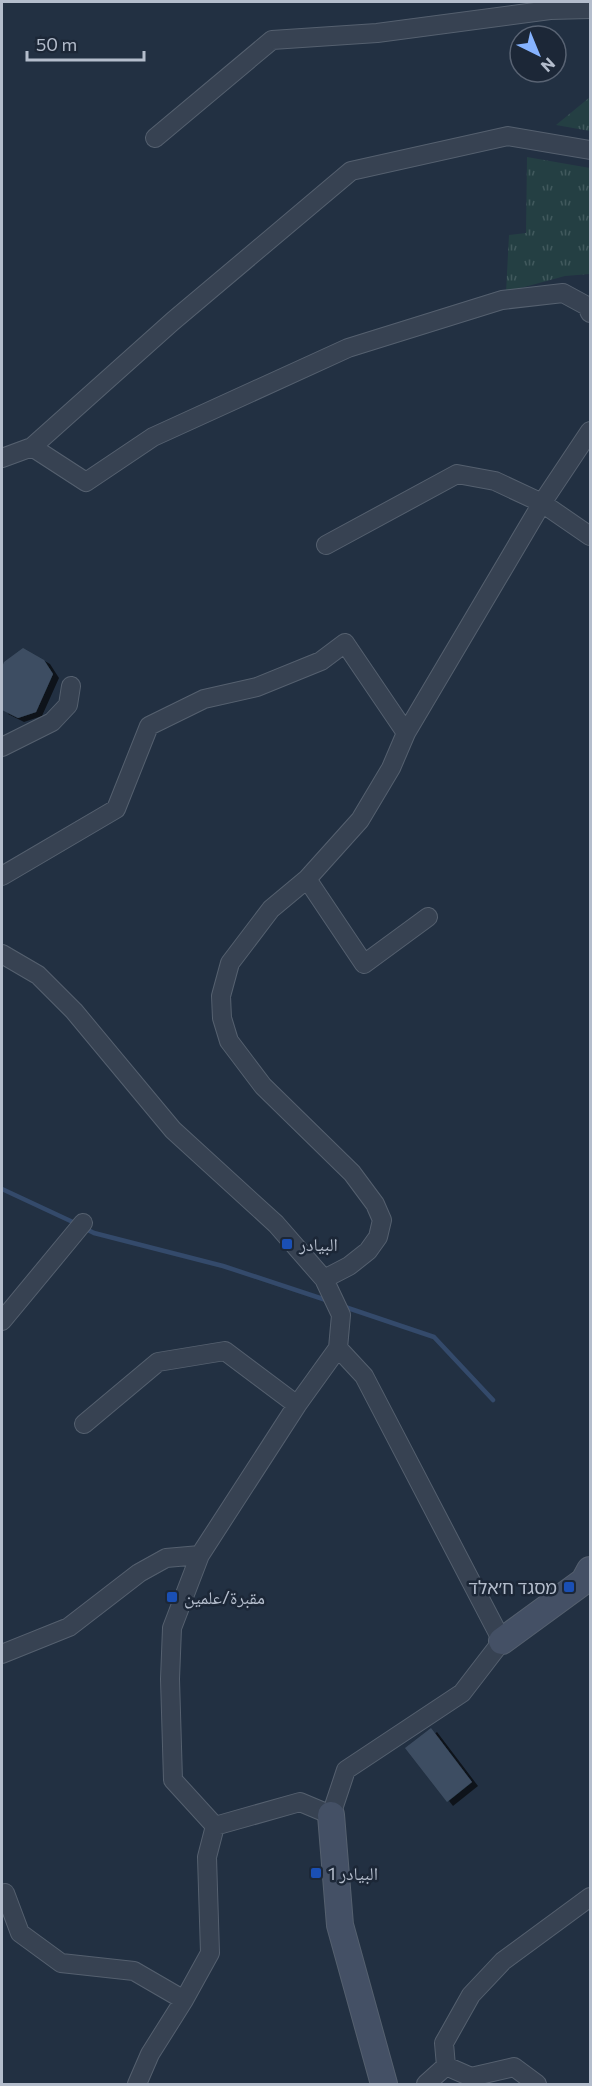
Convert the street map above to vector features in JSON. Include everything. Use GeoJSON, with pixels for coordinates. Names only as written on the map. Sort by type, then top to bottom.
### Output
{"type":"FeatureCollection","features":[{"type":"Feature","properties":{"kind":"street"},"geometry":{"type":"LineString","coordinates":[[155,138],[272,40],[377,33],[550,10],[591,9]]}},
{"type":"Feature","properties":{"kind":"street"},"geometry":{"type":"LineString","coordinates":[[2,458],[32,447],[173,321],[351,171],[508,136],[591,150]]}},
{"type":"Feature","properties":{"kind":"street"},"geometry":{"type":"LineString","coordinates":[[32,447],[86,482],[153,437],[348,348],[502,300],[563,293],[586,306],[591,313]]}},
{"type":"Feature","properties":{"kind":"street"},"geometry":{"type":"LineString","coordinates":[[324,1279],[349,1266],[368,1251],[378,1237],[381,1220],[375,1204],[352,1173],[263,1086],[229,1041],[222,1018],[221,996],[230,963],[271,909],[308,879],[360,820],[391,768],[406,733],[542,503],[591,431]]}},
{"type":"Feature","properties":{"kind":"street"},"geometry":{"type":"LineString","coordinates":[[326,544],[457,474],[495,481],[542,503],[591,536]]}},
{"type":"Feature","properties":{"kind":"street"},"geometry":{"type":"LineString","coordinates":[[2,876],[116,808],[148,726],[204,699],[256,687],[321,661],[345,643],[406,733]]}},
{"type":"Feature","properties":{"kind":"street"},"geometry":{"type":"LineString","coordinates":[[2,747],[52,722],[68,705],[71,686]]}},
{"type":"Feature","properties":{"kind":"street"},"geometry":{"type":"LineString","coordinates":[[308,879],[364,964],[428,917]]}},
{"type":"Feature","properties":{"kind":"street"},"geometry":{"type":"LineString","coordinates":[[2,954],[38,975],[67,1004],[173,1130],[276,1224],[324,1279],[341,1315],[338,1348],[297,1405],[200,1555],[172,1628],[170,1679],[174,1780],[215,1826]]}},
{"type":"Feature","properties":{"kind":"street"},"geometry":{"type":"LineString","coordinates":[[2,1321],[83,1223]]}},
{"type":"Feature","properties":{"kind":"street"},"geometry":{"type":"LineString","coordinates":[[338,1348],[364,1376],[502,1641]]}},
{"type":"Feature","properties":{"kind":"street"},"geometry":{"type":"LineString","coordinates":[[84,1424],[158,1362],[225,1351],[297,1405]]}},
{"type":"Feature","properties":{"kind":"street"},"geometry":{"type":"LineString","coordinates":[[2,1654],[69,1627],[139,1573],[166,1557],[200,1555]]}},
{"type":"Feature","properties":{"kind":"street"},"geometry":{"type":"LineString","coordinates":[[384,2085],[340,1925],[331,1815],[346,1770],[462,1693],[502,1641],[584,1581],[591,1570]]}},
{"type":"Feature","properties":{"kind":"street"},"geometry":{"type":"LineString","coordinates":[[215,1826],[300,1802],[331,1815]]}},
{"type":"Feature","properties":{"kind":"street"},"geometry":{"type":"LineString","coordinates":[[137,2085],[150,2054],[210,1953],[207,1857],[215,1826]]}},
{"type":"Feature","properties":{"kind":"street"},"geometry":{"type":"LineString","coordinates":[[6,1893],[20,1933],[61,1964],[134,1971],[184,2000]]}},
{"type":"Feature","properties":{"kind":"street"},"geometry":{"type":"LineString","coordinates":[[446,2066],[444,2043],[471,1995],[503,1960],[591,1897]]}},
{"type":"Feature","properties":{"kind":"street"},"geometry":{"type":"LineString","coordinates":[[426,2085],[446,2066]]}},
{"type":"Feature","properties":{"kind":"street"},"geometry":{"type":"LineString","coordinates":[[446,2066],[471,2077],[514,2067],[537,2085]]}},
{"type":"Feature","properties":{"kind":"green space"},"geometry":{"type":"Polygon","coordinates":[[[590,97],[590,131],[556,125],[590,97]]]}},
{"type":"Feature","properties":{"kind":"green space"},"geometry":{"type":"Polygon","coordinates":[[[527,157],[590,168],[590,274],[565,276],[506,292],[509,235],[526,233],[527,157]]]}},
{"type":"Feature","properties":{"kind":"building"},"geometry":{"type":"Polygon","coordinates":[[[23,648],[44,660],[53,674],[36,712],[18,718],[2,710],[2,667],[4,662],[23,648]]]}},
{"type":"Feature","properties":{"kind":"building"},"geometry":{"type":"Polygon","coordinates":[[[431,1728],[472,1782],[447,1802],[405,1748],[431,1728]]]}},
{"type":"Feature","properties":{"kind":"waterway"},"geometry":{"type":"LineString","coordinates":[[2,1189],[77,1224]]}},
{"type":"Feature","properties":{"kind":"waterway"},"geometry":{"type":"LineString","coordinates":[[84,1228],[94,1233],[223,1266],[329,1301]]}},
{"type":"Feature","properties":{"kind":"waterway"},"geometry":{"type":"LineString","coordinates":[[342,1306],[434,1337],[493,1400]]}},
{"type":"Feature","properties":{"kind":"place","name":"البيادر"},"geometry":{"type":"Point","coordinates":[287,1244]}},
{"type":"Feature","properties":{"kind":"place","name":"מסגד ח׳אלד"},"geometry":{"type":"Point","coordinates":[569,1587]}},
{"type":"Feature","properties":{"kind":"place","name":"مقبرة/علمين"},"geometry":{"type":"Point","coordinates":[172,1597]}},
{"type":"Feature","properties":{"kind":"place","name":"البيادر 1"},"geometry":{"type":"Point","coordinates":[316,1873]}}]}
